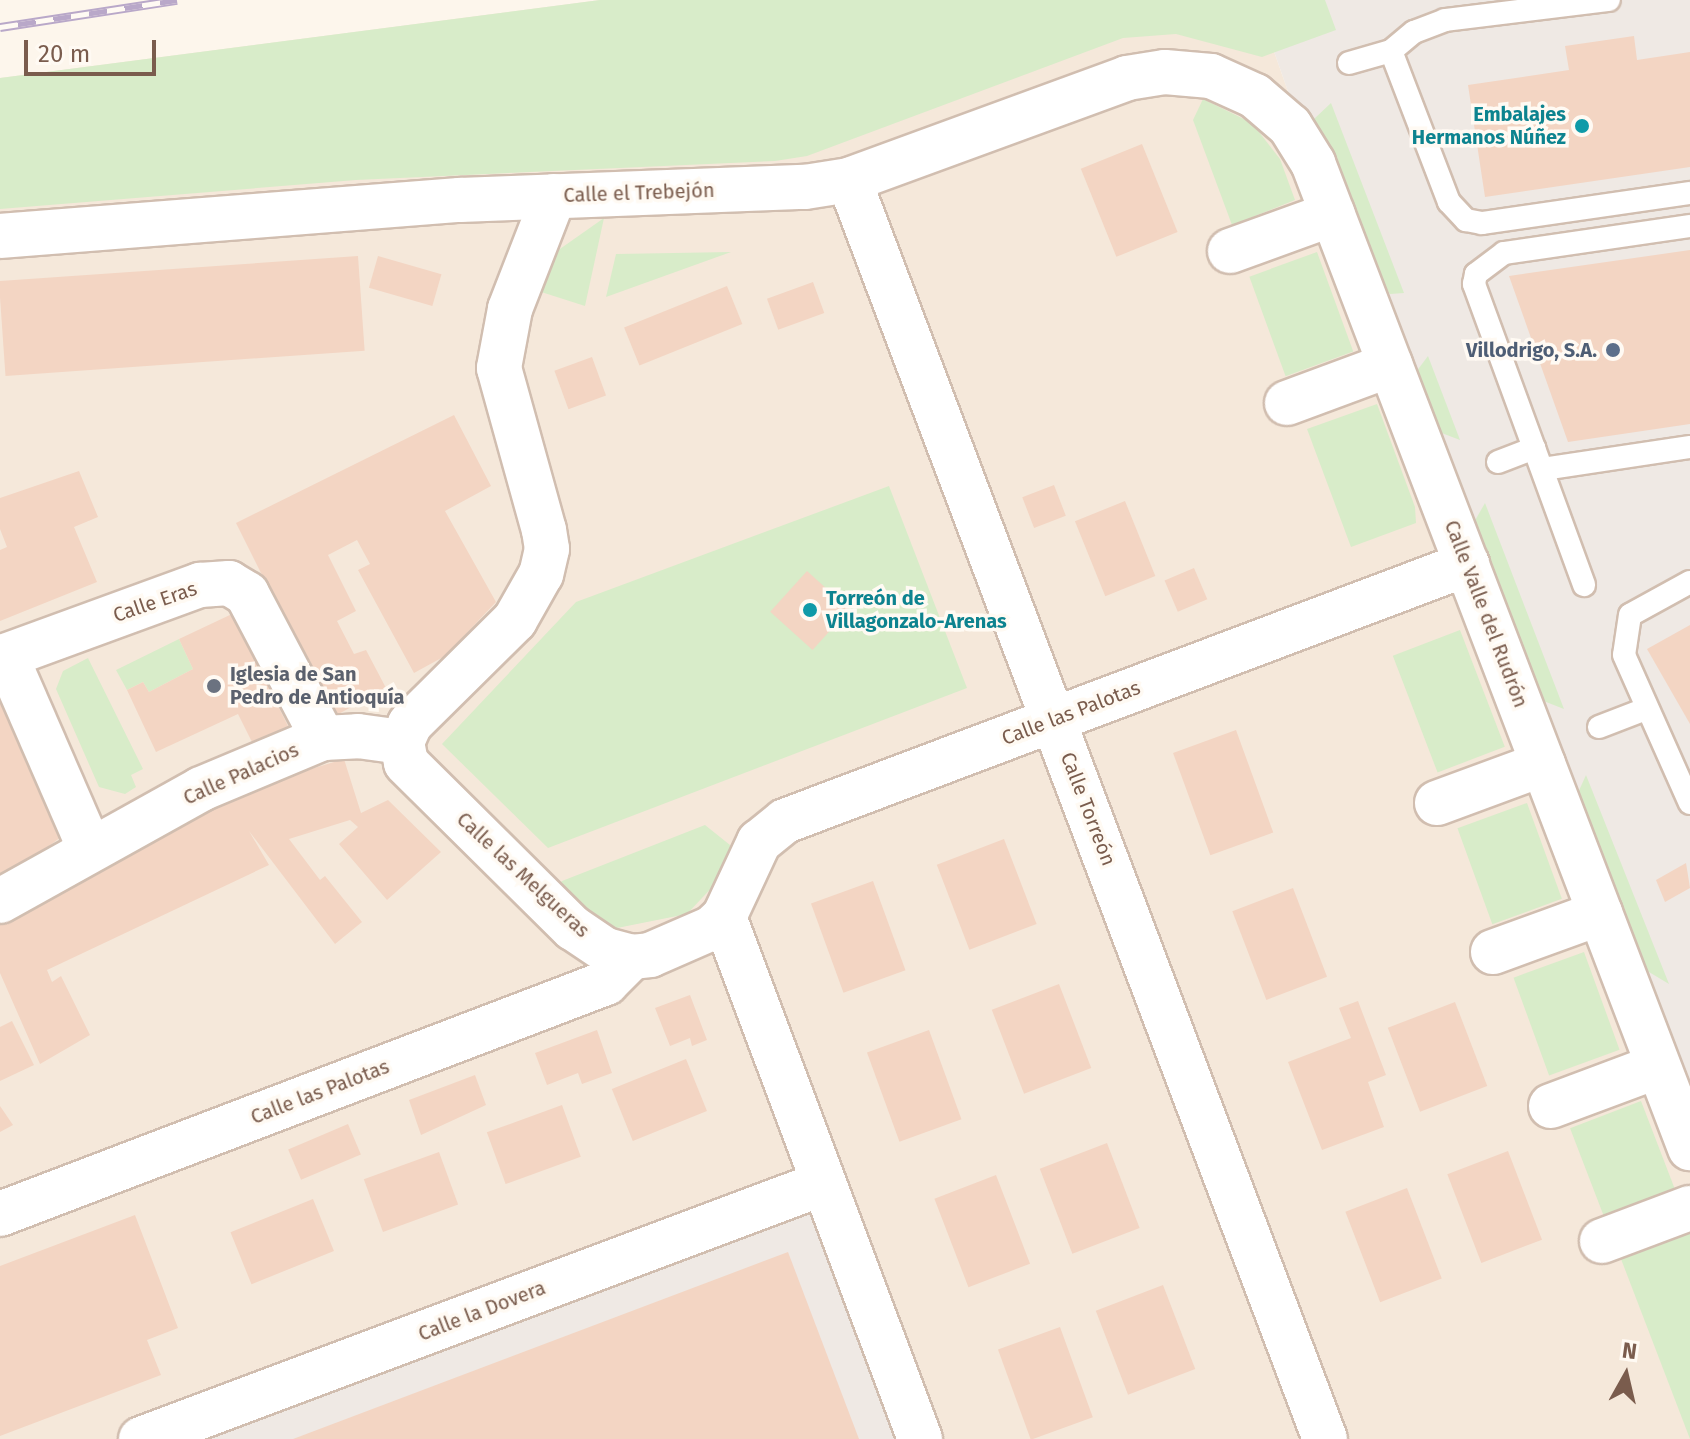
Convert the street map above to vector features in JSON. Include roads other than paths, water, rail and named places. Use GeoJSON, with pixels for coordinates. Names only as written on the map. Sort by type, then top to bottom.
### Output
{"type":"FeatureCollection","features":[{"type":"Feature","properties":{"kind":"street","name":"Calle el Trebejón"},"geometry":{"type":"LineString","coordinates":[[0,236],[554,196],[805,187],[849,180],[1127,78],[1165,72],[1211,76],[1255,96]]}},
{"type":"Feature","properties":{"kind":"street","name":"Calle Valle del Rudrón"},"geometry":{"type":"LineString","coordinates":[[1255,96],[1290,126],[1313,163],[1690,1148]]}},
{"type":"Feature","properties":{"kind":"street","name":"Calle Torreón"},"geometry":{"type":"LineString","coordinates":[[849,180],[1325,1439]]}},
{"type":"Feature","properties":{"kind":"street"},"geometry":{"type":"LineString","coordinates":[[402,742],[410,724],[466,674],[515,620],[541,574],[547,549],[544,530],[499,368],[510,309],[554,196]]}},
{"type":"Feature","properties":{"kind":"street"},"geometry":{"type":"LineString","coordinates":[[1230,251],[1332,214]]}},
{"type":"Feature","properties":{"kind":"street"},"geometry":{"type":"LineString","coordinates":[[1287,403],[1390,365]]}},
{"type":"Feature","properties":{"kind":"street","name":"Calle las Palotas"},"geometry":{"type":"LineString","coordinates":[[724,917],[745,863],[759,842],[785,821],[1467,564]]}},
{"type":"Feature","properties":{"kind":"street","name":"Calle Eras"},"geometry":{"type":"LineString","coordinates":[[3,657],[200,585],[229,583],[247,594],[323,738]]}},
{"type":"Feature","properties":{"kind":"street"},"geometry":{"type":"LineString","coordinates":[[3,657],[90,849]]}},
{"type":"Feature","properties":{"kind":"street","name":"Calle Palacios"},"geometry":{"type":"LineString","coordinates":[[0,901],[201,789],[323,738],[358,736],[402,742]]}},
{"type":"Feature","properties":{"kind":"street","name":"Calle las Melgueras"},"geometry":{"type":"LineString","coordinates":[[402,742],[406,763],[573,928],[606,950],[632,957]]}},
{"type":"Feature","properties":{"kind":"street"},"geometry":{"type":"LineString","coordinates":[[1437,803],[1543,764]]}},
{"type":"Feature","properties":{"kind":"street"},"geometry":{"type":"LineString","coordinates":[[1493,952],[1600,913]]}},
{"type":"Feature","properties":{"kind":"street"},"geometry":{"type":"LineString","coordinates":[[632,957],[697,938],[724,917],[920,1439]]}},
{"type":"Feature","properties":{"kind":"street","name":"Calle las Palotas"},"geometry":{"type":"LineString","coordinates":[[0,1214],[606,983],[632,957]]}},
{"type":"Feature","properties":{"kind":"street"},"geometry":{"type":"LineString","coordinates":[[1551,1106],[1658,1066]]}},
{"type":"Feature","properties":{"kind":"street","name":"Calle la Dovera"},"geometry":{"type":"LineString","coordinates":[[141,1439],[824,1183]]}},
{"type":"Feature","properties":{"kind":"street"},"geometry":{"type":"LineString","coordinates":[[1602,1241],[1690,1208]]}},
{"type":"Feature","properties":{"kind":"lane"},"geometry":{"type":"LineString","coordinates":[[1349,63],[1391,51],[1414,32],[1445,20],[1609,0]]}},
{"type":"Feature","properties":{"kind":"lane"},"geometry":{"type":"LineString","coordinates":[[1391,51],[1449,202],[1466,220],[1482,223],[1690,193]]}},
{"type":"Feature","properties":{"kind":"lane"},"geometry":{"type":"LineString","coordinates":[[1584,585],[1474,284],[1476,274],[1504,253],[1690,226]]}},
{"type":"Feature","properties":{"kind":"lane"},"geometry":{"type":"LineString","coordinates":[[1543,469],[1690,447]]}},
{"type":"Feature","properties":{"kind":"lane"},"geometry":{"type":"LineString","coordinates":[[1498,462],[1534,448]]}},
{"type":"Feature","properties":{"kind":"lane"},"geometry":{"type":"LineString","coordinates":[[1690,582],[1630,615],[1624,655],[1690,803]]}},
{"type":"Feature","properties":{"kind":"lane"},"geometry":{"type":"LineString","coordinates":[[1599,727],[1646,709]]}},
{"type":"Feature","properties":{"kind":"railway"},"geometry":{"type":"LineString","coordinates":[[0,27],[177,0]]}},
{"type":"Feature","properties":{"kind":"place","name":"Embalajes Hermanos Núñez"},"geometry":{"type":"Point","coordinates":[1582,126]}},
{"type":"Feature","properties":{"kind":"place","name":"Villodrigo, S.A."},"geometry":{"type":"Point","coordinates":[1613,350]}},
{"type":"Feature","properties":{"kind":"place","name":"Torreón de Villagonzalo-Arenas"},"geometry":{"type":"Point","coordinates":[810,610]}},
{"type":"Feature","properties":{"kind":"place","name":"Iglesia de San Pedro de Antioquía"},"geometry":{"type":"Point","coordinates":[214,686]}}]}
